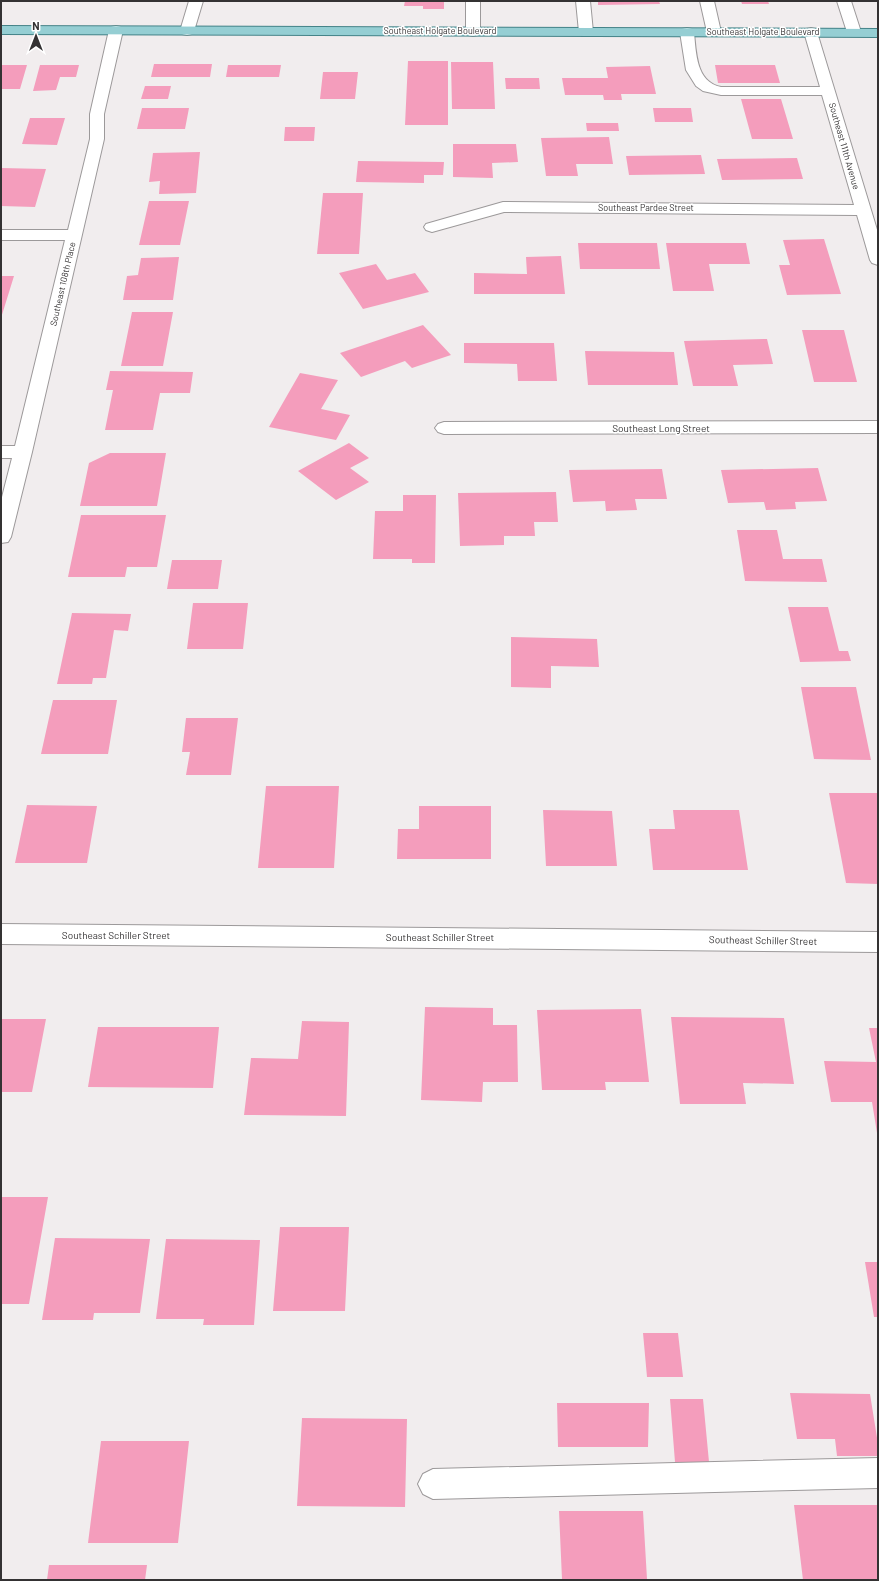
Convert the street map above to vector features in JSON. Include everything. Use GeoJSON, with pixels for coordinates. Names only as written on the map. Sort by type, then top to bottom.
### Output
{"type":"FeatureCollection","features":[{"type":"Feature","properties":{"kind":"main road","name":"Southeast Holgate Boulevard"},"geometry":{"type":"LineString","coordinates":[[1,30],[878,32]]}},
{"type":"Feature","properties":{"kind":"street"},"geometry":{"type":"LineString","coordinates":[[187,31],[196,1]]}},
{"type":"Feature","properties":{"kind":"street"},"geometry":{"type":"LineString","coordinates":[[473,1],[473,32]]}},
{"type":"Feature","properties":{"kind":"street"},"geometry":{"type":"LineString","coordinates":[[583,1],[586,32]]}},
{"type":"Feature","properties":{"kind":"street"},"geometry":{"type":"LineString","coordinates":[[708,1],[714,32]]}},
{"type":"Feature","properties":{"kind":"street"},"geometry":{"type":"LineString","coordinates":[[844,1],[854,32]]}},
{"type":"Feature","properties":{"kind":"street","name":"Southeast 108th Place"},"geometry":{"type":"LineString","coordinates":[[1,537],[23,452],[98,139],[97,114],[116,30]]}},
{"type":"Feature","properties":{"kind":"street"},"geometry":{"type":"LineString","coordinates":[[687,32],[692,67],[697,77],[705,87],[721,91],[828,91]]}},
{"type":"Feature","properties":{"kind":"street","name":"Southeast 111th Avenue"},"geometry":{"type":"LineString","coordinates":[[811,32],[878,260]]}},
{"type":"Feature","properties":{"kind":"street","name":"Southeast Pardee Street"},"geometry":{"type":"LineString","coordinates":[[432,227],[503,207],[863,210]]}},
{"type":"Feature","properties":{"kind":"street"},"geometry":{"type":"LineString","coordinates":[[1,235],[74,235]]}},
{"type":"Feature","properties":{"kind":"street","name":"Southeast Long Street"},"geometry":{"type":"LineString","coordinates":[[444,428],[878,427]]}},
{"type":"Feature","properties":{"kind":"street"},"geometry":{"type":"LineString","coordinates":[[1,452],[23,452]]}},
{"type":"Feature","properties":{"kind":"street","name":"Southeast Schiller Street"},"geometry":{"type":"LineString","coordinates":[[1,934],[878,942]]}},
{"type":"Feature","properties":{"kind":"street"},"geometry":{"type":"LineString","coordinates":[[433,1484],[878,1473]]}},
{"type":"Feature","properties":{"kind":"building"},"geometry":{"type":"Polygon","coordinates":[[[405,1],[444,1],[444,9],[423,9],[423,6],[404,6],[405,1]]]}},
{"type":"Feature","properties":{"kind":"building"},"geometry":{"type":"Polygon","coordinates":[[[598,1],[659,1],[660,4],[598,5],[598,1]]]}},
{"type":"Feature","properties":{"kind":"building"},"geometry":{"type":"Polygon","coordinates":[[[741,1],[768,1],[769,4],[742,4],[741,1]]]}},
{"type":"Feature","properties":{"kind":"building"},"geometry":{"type":"Polygon","coordinates":[[[408,61],[448,61],[448,125],[405,125],[408,61]]]}},
{"type":"Feature","properties":{"kind":"building"},"geometry":{"type":"Polygon","coordinates":[[[451,62],[493,62],[495,109],[452,109],[451,62]]]}},
{"type":"Feature","properties":{"kind":"building"},"geometry":{"type":"Polygon","coordinates":[[[154,64],[212,64],[210,77],[151,77],[154,64]]]}},
{"type":"Feature","properties":{"kind":"building"},"geometry":{"type":"Polygon","coordinates":[[[1,65],[27,65],[20,89],[1,89],[1,65]]]}},
{"type":"Feature","properties":{"kind":"building"},"geometry":{"type":"Polygon","coordinates":[[[40,65],[79,65],[76,77],[60,77],[56,90],[33,91],[40,65]]]}},
{"type":"Feature","properties":{"kind":"building"},"geometry":{"type":"Polygon","coordinates":[[[228,65],[281,65],[279,77],[226,77],[228,65]]]}},
{"type":"Feature","properties":{"kind":"building"},"geometry":{"type":"Polygon","coordinates":[[[715,65],[775,65],[780,83],[718,83],[715,65]]]}},
{"type":"Feature","properties":{"kind":"building"},"geometry":{"type":"Polygon","coordinates":[[[650,66],[656,94],[621,94],[622,100],[604,100],[603,95],[565,95],[562,78],[608,78],[606,67],[650,66]]]}},
{"type":"Feature","properties":{"kind":"building"},"geometry":{"type":"Polygon","coordinates":[[[323,72],[358,72],[355,99],[320,99],[323,72]]]}},
{"type":"Feature","properties":{"kind":"building"},"geometry":{"type":"Polygon","coordinates":[[[505,78],[539,78],[540,89],[506,89],[505,78]]]}},
{"type":"Feature","properties":{"kind":"building"},"geometry":{"type":"Polygon","coordinates":[[[145,86],[171,86],[168,99],[141,99],[145,86]]]}},
{"type":"Feature","properties":{"kind":"building"},"geometry":{"type":"Polygon","coordinates":[[[741,99],[781,99],[793,139],[752,139],[741,99]]]}},
{"type":"Feature","properties":{"kind":"building"},"geometry":{"type":"Polygon","coordinates":[[[142,108],[189,108],[185,129],[137,129],[142,108]]]}},
{"type":"Feature","properties":{"kind":"building"},"geometry":{"type":"Polygon","coordinates":[[[653,108],[691,108],[693,122],[655,122],[653,108]]]}},
{"type":"Feature","properties":{"kind":"building"},"geometry":{"type":"Polygon","coordinates":[[[30,118],[65,118],[57,145],[22,144],[30,118]]]}},
{"type":"Feature","properties":{"kind":"building"},"geometry":{"type":"Polygon","coordinates":[[[586,123],[618,123],[619,131],[587,131],[586,123]]]}},
{"type":"Feature","properties":{"kind":"building"},"geometry":{"type":"Polygon","coordinates":[[[285,127],[315,127],[314,141],[284,141],[285,127]]]}},
{"type":"Feature","properties":{"kind":"building"},"geometry":{"type":"Polygon","coordinates":[[[609,137],[613,164],[576,164],[578,176],[546,176],[541,138],[609,137]]]}},
{"type":"Feature","properties":{"kind":"building"},"geometry":{"type":"Polygon","coordinates":[[[453,144],[516,144],[518,162],[492,163],[493,178],[453,177],[453,144]]]}},
{"type":"Feature","properties":{"kind":"building"},"geometry":{"type":"Polygon","coordinates":[[[200,152],[196,193],[159,194],[160,181],[149,182],[153,153],[200,152]]]}},
{"type":"Feature","properties":{"kind":"building"},"geometry":{"type":"Polygon","coordinates":[[[701,155],[705,174],[629,175],[626,156],[701,155]]]}},
{"type":"Feature","properties":{"kind":"building"},"geometry":{"type":"Polygon","coordinates":[[[797,158],[803,179],[722,180],[717,159],[797,158]]]}},
{"type":"Feature","properties":{"kind":"building"},"geometry":{"type":"Polygon","coordinates":[[[358,161],[444,162],[443,175],[424,175],[424,183],[356,182],[358,161]]]}},
{"type":"Feature","properties":{"kind":"building"},"geometry":{"type":"Polygon","coordinates":[[[1,168],[46,169],[35,207],[1,206],[1,168]]]}},
{"type":"Feature","properties":{"kind":"building"},"geometry":{"type":"Polygon","coordinates":[[[323,193],[363,193],[359,254],[317,254],[323,193]]]}},
{"type":"Feature","properties":{"kind":"building"},"geometry":{"type":"Polygon","coordinates":[[[149,201],[189,201],[180,245],[139,245],[149,201]]]}},
{"type":"Feature","properties":{"kind":"building"},"geometry":{"type":"Polygon","coordinates":[[[824,239],[841,294],[787,295],[779,265],[790,265],[783,240],[824,239]]]}},
{"type":"Feature","properties":{"kind":"building"},"geometry":{"type":"Polygon","coordinates":[[[578,243],[657,243],[660,269],[580,269],[578,243]]]}},
{"type":"Feature","properties":{"kind":"building"},"geometry":{"type":"Polygon","coordinates":[[[666,243],[746,243],[750,264],[709,264],[714,291],[673,291],[666,243]]]}},
{"type":"Feature","properties":{"kind":"building"},"geometry":{"type":"Polygon","coordinates":[[[561,256],[565,294],[474,294],[474,273],[527,274],[526,257],[561,256]]]}},
{"type":"Feature","properties":{"kind":"building"},"geometry":{"type":"Polygon","coordinates":[[[179,257],[173,300],[123,300],[127,276],[138,275],[141,258],[179,257]]]}},
{"type":"Feature","properties":{"kind":"building"},"geometry":{"type":"Polygon","coordinates":[[[376,264],[387,280],[415,273],[429,292],[363,309],[339,273],[376,264]]]}},
{"type":"Feature","properties":{"kind":"building"},"geometry":{"type":"Polygon","coordinates":[[[1,276],[14,276],[1,318],[1,276]]]}},
{"type":"Feature","properties":{"kind":"building"},"geometry":{"type":"Polygon","coordinates":[[[132,312],[173,312],[163,366],[121,366],[132,312]]]}},
{"type":"Feature","properties":{"kind":"building"},"geometry":{"type":"Polygon","coordinates":[[[423,325],[451,355],[412,368],[405,361],[361,377],[340,353],[423,325]]]}},
{"type":"Feature","properties":{"kind":"building"},"geometry":{"type":"Polygon","coordinates":[[[802,330],[844,330],[857,382],[814,382],[802,330]]]}},
{"type":"Feature","properties":{"kind":"building"},"geometry":{"type":"Polygon","coordinates":[[[767,339],[773,364],[733,365],[738,386],[693,386],[684,341],[767,339]]]}},
{"type":"Feature","properties":{"kind":"building"},"geometry":{"type":"Polygon","coordinates":[[[464,343],[554,343],[557,381],[518,381],[517,364],[464,363],[464,343]]]}},
{"type":"Feature","properties":{"kind":"building"},"geometry":{"type":"Polygon","coordinates":[[[585,351],[674,352],[678,385],[588,385],[585,351]]]}},
{"type":"Feature","properties":{"kind":"building"},"geometry":{"type":"Polygon","coordinates":[[[110,371],[193,372],[190,393],[160,393],[153,430],[105,430],[113,390],[106,390],[110,371]]]}},
{"type":"Feature","properties":{"kind":"building"},"geometry":{"type":"Polygon","coordinates":[[[300,373],[338,380],[321,409],[350,415],[336,440],[269,427],[300,373]]]}},
{"type":"Feature","properties":{"kind":"building"},"geometry":{"type":"Polygon","coordinates":[[[349,443],[369,458],[350,468],[369,482],[336,500],[298,471],[349,443]]]}},
{"type":"Feature","properties":{"kind":"building"},"geometry":{"type":"Polygon","coordinates":[[[110,453],[166,453],[157,506],[80,506],[89,463],[110,453]]]}},
{"type":"Feature","properties":{"kind":"building"},"geometry":{"type":"Polygon","coordinates":[[[818,468],[827,501],[795,502],[796,509],[766,510],[764,502],[728,503],[721,470],[818,468]]]}},
{"type":"Feature","properties":{"kind":"building"},"geometry":{"type":"Polygon","coordinates":[[[662,469],[667,499],[635,499],[637,510],[606,511],[605,501],[573,502],[569,470],[662,469]]]}},
{"type":"Feature","properties":{"kind":"building"},"geometry":{"type":"Polygon","coordinates":[[[556,492],[558,522],[534,522],[535,536],[504,536],[504,545],[460,546],[458,493],[556,492]]]}},
{"type":"Feature","properties":{"kind":"building"},"geometry":{"type":"Polygon","coordinates":[[[403,495],[436,495],[435,563],[412,563],[412,559],[373,559],[375,511],[403,511],[403,495]]]}},
{"type":"Feature","properties":{"kind":"building"},"geometry":{"type":"Polygon","coordinates":[[[81,515],[166,515],[157,567],[127,567],[125,577],[68,577],[81,515]]]}},
{"type":"Feature","properties":{"kind":"building"},"geometry":{"type":"Polygon","coordinates":[[[737,530],[777,530],[783,559],[822,559],[827,582],[745,581],[737,530]]]}},
{"type":"Feature","properties":{"kind":"building"},"geometry":{"type":"Polygon","coordinates":[[[172,560],[222,560],[218,589],[167,589],[172,560]]]}},
{"type":"Feature","properties":{"kind":"building"},"geometry":{"type":"Polygon","coordinates":[[[193,603],[248,603],[243,649],[187,649],[193,603]]]}},
{"type":"Feature","properties":{"kind":"building"},"geometry":{"type":"Polygon","coordinates":[[[788,607],[828,607],[839,651],[848,651],[851,661],[800,662],[788,607]]]}},
{"type":"Feature","properties":{"kind":"building"},"geometry":{"type":"Polygon","coordinates":[[[72,613],[131,614],[128,631],[114,630],[106,678],[93,678],[92,684],[57,684],[72,613]]]}},
{"type":"Feature","properties":{"kind":"building"},"geometry":{"type":"Polygon","coordinates":[[[511,637],[597,639],[599,667],[551,666],[551,688],[511,687],[511,637]]]}},
{"type":"Feature","properties":{"kind":"building"},"geometry":{"type":"Polygon","coordinates":[[[801,687],[856,687],[871,760],[814,759],[801,687]]]}},
{"type":"Feature","properties":{"kind":"building"},"geometry":{"type":"Polygon","coordinates":[[[53,700],[117,700],[108,754],[41,754],[53,700]]]}},
{"type":"Feature","properties":{"kind":"building"},"geometry":{"type":"Polygon","coordinates":[[[186,718],[238,718],[231,775],[186,775],[190,752],[182,752],[186,718]]]}},
{"type":"Feature","properties":{"kind":"building"},"geometry":{"type":"Polygon","coordinates":[[[266,786],[339,786],[334,868],[258,868],[266,786]]]}},
{"type":"Feature","properties":{"kind":"building"},"geometry":{"type":"Polygon","coordinates":[[[829,793],[878,793],[878,884],[846,883],[829,793]]]}},
{"type":"Feature","properties":{"kind":"building"},"geometry":{"type":"Polygon","coordinates":[[[27,805],[97,806],[87,863],[15,863],[27,805]]]}},
{"type":"Feature","properties":{"kind":"building"},"geometry":{"type":"Polygon","coordinates":[[[419,806],[491,806],[491,859],[397,859],[398,829],[419,829],[419,806]]]}},
{"type":"Feature","properties":{"kind":"building"},"geometry":{"type":"Polygon","coordinates":[[[543,810],[612,811],[617,866],[546,866],[543,810]]]}},
{"type":"Feature","properties":{"kind":"building"},"geometry":{"type":"Polygon","coordinates":[[[673,810],[739,810],[748,870],[653,870],[649,829],[675,829],[673,810]]]}},
{"type":"Feature","properties":{"kind":"building"},"geometry":{"type":"Polygon","coordinates":[[[425,1007],[493,1008],[493,1025],[517,1025],[518,1082],[483,1082],[482,1102],[421,1100],[425,1007]]]}},
{"type":"Feature","properties":{"kind":"building"},"geometry":{"type":"Polygon","coordinates":[[[641,1009],[649,1082],[605,1082],[606,1090],[542,1090],[537,1010],[641,1009]]]}},
{"type":"Feature","properties":{"kind":"building"},"geometry":{"type":"Polygon","coordinates":[[[671,1017],[784,1018],[794,1084],[743,1083],[746,1104],[680,1104],[671,1017]]]}},
{"type":"Feature","properties":{"kind":"building"},"geometry":{"type":"Polygon","coordinates":[[[1,1019],[46,1019],[32,1092],[1,1092],[1,1019]]]}},
{"type":"Feature","properties":{"kind":"building"},"geometry":{"type":"Polygon","coordinates":[[[302,1021],[349,1022],[346,1116],[244,1115],[251,1058],[298,1059],[302,1021]]]}},
{"type":"Feature","properties":{"kind":"building"},"geometry":{"type":"Polygon","coordinates":[[[98,1027],[219,1027],[213,1088],[88,1087],[98,1027]]]}},
{"type":"Feature","properties":{"kind":"building"},"geometry":{"type":"Polygon","coordinates":[[[869,1028],[878,1028],[877,1133],[872,1102],[831,1102],[824,1061],[876,1062],[869,1028]]]}},
{"type":"Feature","properties":{"kind":"building"},"geometry":{"type":"Polygon","coordinates":[[[1,1197],[48,1197],[29,1304],[1,1304],[1,1197]]]}},
{"type":"Feature","properties":{"kind":"building"},"geometry":{"type":"Polygon","coordinates":[[[280,1227],[349,1227],[345,1311],[273,1311],[280,1227]]]}},
{"type":"Feature","properties":{"kind":"building"},"geometry":{"type":"Polygon","coordinates":[[[55,1238],[150,1239],[140,1313],[94,1313],[93,1320],[42,1320],[55,1238]]]}},
{"type":"Feature","properties":{"kind":"building"},"geometry":{"type":"Polygon","coordinates":[[[166,1239],[260,1240],[254,1325],[203,1325],[204,1319],[156,1319],[166,1239]]]}},
{"type":"Feature","properties":{"kind":"building"},"geometry":{"type":"Polygon","coordinates":[[[865,1262],[878,1262],[878,1317],[874,1317],[865,1262]]]}},
{"type":"Feature","properties":{"kind":"building"},"geometry":{"type":"Polygon","coordinates":[[[643,1333],[678,1333],[683,1377],[647,1377],[643,1333]]]}},
{"type":"Feature","properties":{"kind":"building"},"geometry":{"type":"Polygon","coordinates":[[[790,1393],[870,1394],[878,1444],[878,1456],[837,1456],[835,1439],[797,1439],[790,1393]]]}},
{"type":"Feature","properties":{"kind":"building"},"geometry":{"type":"Polygon","coordinates":[[[670,1399],[703,1399],[709,1462],[675,1462],[670,1399]]]}},
{"type":"Feature","properties":{"kind":"building"},"geometry":{"type":"Polygon","coordinates":[[[557,1403],[649,1403],[648,1447],[558,1447],[557,1403]]]}},
{"type":"Feature","properties":{"kind":"building"},"geometry":{"type":"Polygon","coordinates":[[[302,1418],[407,1419],[405,1507],[297,1506],[302,1418]]]}},
{"type":"Feature","properties":{"kind":"building"},"geometry":{"type":"Polygon","coordinates":[[[101,1441],[189,1441],[178,1543],[88,1543],[101,1441]]]}},
{"type":"Feature","properties":{"kind":"building"},"geometry":{"type":"Polygon","coordinates":[[[794,1505],[877,1505],[878,1580],[803,1580],[794,1505]]]}},
{"type":"Feature","properties":{"kind":"building"},"geometry":{"type":"Polygon","coordinates":[[[559,1511],[643,1511],[647,1579],[562,1579],[559,1511]]]}},
{"type":"Feature","properties":{"kind":"building"},"geometry":{"type":"Polygon","coordinates":[[[49,1565],[147,1565],[145,1580],[47,1580],[49,1565]]]}}]}
